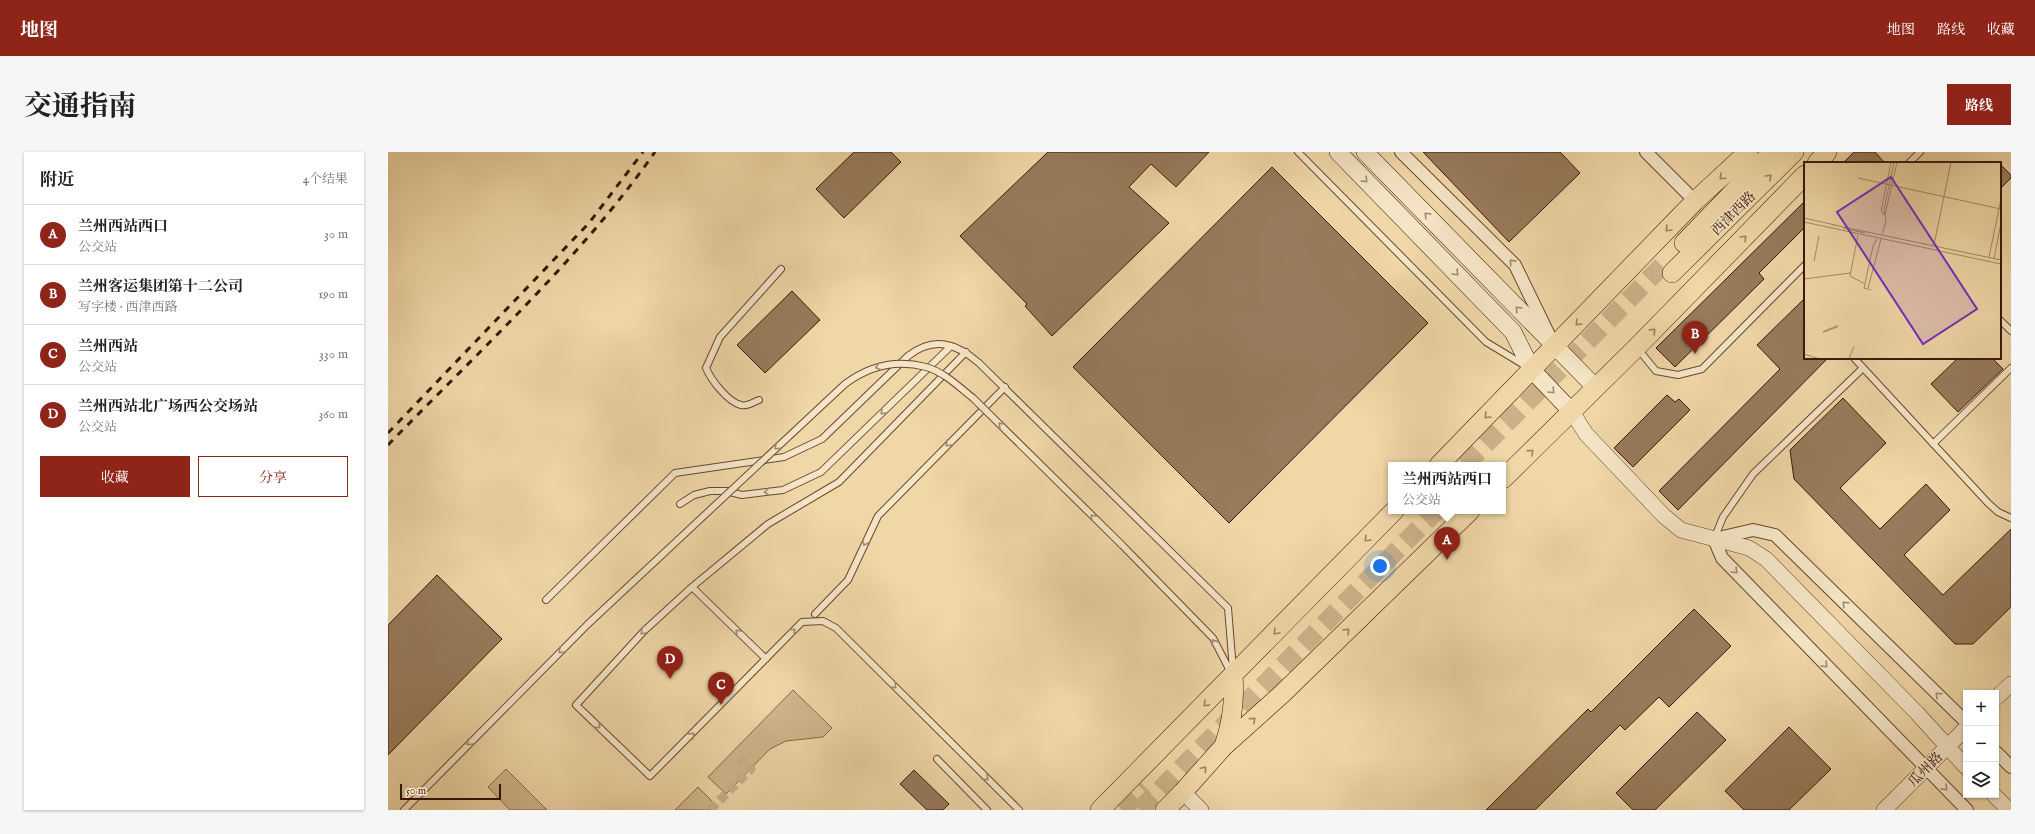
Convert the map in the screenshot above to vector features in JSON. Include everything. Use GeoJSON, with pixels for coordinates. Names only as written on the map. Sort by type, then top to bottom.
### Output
{"type":"FeatureCollection","features":[{"type":"Feature","properties":{"kind":"main road"},"geometry":{"type":"LineString","coordinates":[[1338,152],[1513,332],[1532,370],[1572,412]]}},
{"type":"Feature","properties":{"kind":"main road"},"geometry":{"type":"LineString","coordinates":[[1365,152],[1596,388]]}},
{"type":"Feature","properties":{"kind":"main road"},"geometry":{"type":"LineString","coordinates":[[1442,462],[1695,201],[1748,152]]}},
{"type":"Feature","properties":{"kind":"main road","name":"西津西路"},"geometry":{"type":"LineString","coordinates":[[1772,152],[1667,270],[1794,152]]}},
{"type":"Feature","properties":{"kind":"main road"},"geometry":{"type":"LineString","coordinates":[[1818,162],[1827,152]]}},
{"type":"Feature","properties":{"kind":"main road"},"geometry":{"type":"LineString","coordinates":[[1506,476],[1637,347],[1804,176]]}},
{"type":"Feature","properties":{"kind":"main road"},"geometry":{"type":"LineString","coordinates":[[1100,810],[1391,514]]}},
{"type":"Feature","properties":{"kind":"main road"},"geometry":{"type":"LineString","coordinates":[[1166,810],[1184,792],[1224,746],[1282,694],[1467,514]]}},
{"type":"Feature","properties":{"kind":"main road"},"geometry":{"type":"LineString","coordinates":[[1224,746],[1232,719],[1234,690],[1233,676]]}},
{"type":"Feature","properties":{"kind":"street"},"geometry":{"type":"LineString","coordinates":[[1401,152],[1516,265],[1555,347]]}},
{"type":"Feature","properties":{"kind":"street"},"geometry":{"type":"LineString","coordinates":[[1646,152],[1695,201]]}},
{"type":"Feature","properties":{"kind":"street"},"geometry":{"type":"LineString","coordinates":[[1572,412],[1586,434],[1664,516],[1681,530],[1749,548],[1766,559],[1917,713],[1963,764]]}},
{"type":"Feature","properties":{"kind":"street"},"geometry":{"type":"LineString","coordinates":[[1714,539],[1753,530],[1775,535],[1963,719]]}},
{"type":"Feature","properties":{"kind":"street"},"geometry":{"type":"LineString","coordinates":[[1714,539],[1722,558],[1925,769],[1967,810]]}},
{"type":"Feature","properties":{"kind":"street"},"geometry":{"type":"LineString","coordinates":[[1999,695],[2011,684]]}},
{"type":"Feature","properties":{"kind":"street","name":"瓜州路"},"geometry":{"type":"LineString","coordinates":[[1884,810],[1963,731]]}},
{"type":"Feature","properties":{"kind":"street"},"geometry":{"type":"LineString","coordinates":[[1999,755],[2011,767]]}},
{"type":"Feature","properties":{"kind":"street"},"geometry":{"type":"LineString","coordinates":[[1184,792],[1201,810]]}},
{"type":"Feature","properties":{"kind":"street"},"geometry":{"type":"LineString","coordinates":[[1997,798],[2009,810]]}},
{"type":"Feature","properties":{"kind":"lane"},"geometry":{"type":"LineString","coordinates":[[1298,152],[1486,342],[1532,370]]}},
{"type":"Feature","properties":{"kind":"lane"},"geometry":{"type":"LineString","coordinates":[[1909,162],[1920,152]]}},
{"type":"Feature","properties":{"kind":"lane"},"geometry":{"type":"LineString","coordinates":[[1637,347],[1656,371],[1678,375],[1702,369],[1804,266]]}},
{"type":"Feature","properties":{"kind":"lane"},"geometry":{"type":"LineString","coordinates":[[759,400],[749,405],[741,406],[732,401],[711,380],[706,368],[720,337],[781,269]]}},
{"type":"Feature","properties":{"kind":"lane"},"geometry":{"type":"LineString","coordinates":[[2001,321],[2011,331]]}},
{"type":"Feature","properties":{"kind":"lane"},"geometry":{"type":"LineString","coordinates":[[546,600],[675,473],[784,457],[822,439],[908,356],[917,349],[928,345],[939,344],[951,346],[966,352],[1005,387],[1228,608],[1233,676]]}},
{"type":"Feature","properties":{"kind":"lane"},"geometry":{"type":"LineString","coordinates":[[680,504],[694,496],[710,491],[726,491],[742,495],[783,490],[821,472],[951,346]]}},
{"type":"Feature","properties":{"kind":"lane"},"geometry":{"type":"LineString","coordinates":[[966,352],[838,482],[768,524],[692,587],[644,631],[576,705],[650,776],[802,622],[823,621],[836,628],[1019,810]]}},
{"type":"Feature","properties":{"kind":"lane"},"geometry":{"type":"LineString","coordinates":[[1855,359],[1988,503],[1998,512],[2011,518]]}},
{"type":"Feature","properties":{"kind":"lane"},"geometry":{"type":"LineString","coordinates":[[404,810],[588,624],[845,384],[861,372],[883,365],[907,364],[927,368],[947,378],[973,398],[1121,544],[1213,638],[1233,676]]}},
{"type":"Feature","properties":{"kind":"lane"},"geometry":{"type":"LineString","coordinates":[[1714,539],[1723,517],[1753,474],[1863,368]]}},
{"type":"Feature","properties":{"kind":"lane"},"geometry":{"type":"LineString","coordinates":[[1933,444],[2011,368]]}},
{"type":"Feature","properties":{"kind":"lane"},"geometry":{"type":"LineString","coordinates":[[815,614],[848,580],[878,516],[1005,387]]}},
{"type":"Feature","properties":{"kind":"lane"},"geometry":{"type":"LineString","coordinates":[[692,587],[766,659]]}},
{"type":"Feature","properties":{"kind":"lane"},"geometry":{"type":"LineString","coordinates":[[937,759],[987,810]]}},
{"type":"Feature","properties":{"kind":"shaded area"},"geometry":{"type":"Polygon","coordinates":[[[793,690],[832,728],[823,737],[786,741],[770,749],[726,794],[708,777],[793,690]]]}},
{"type":"Feature","properties":{"kind":"shaded area"},"geometry":{"type":"Polygon","coordinates":[[[506,769],[547,810],[510,810],[488,787],[506,769]]]}},
{"type":"Feature","properties":{"kind":"shaded area"},"geometry":{"type":"Polygon","coordinates":[[[698,787],[715,804],[709,810],[675,810],[698,787]]]}},
{"type":"Feature","properties":{"kind":"building"},"geometry":{"type":"Polygon","coordinates":[[[854,152],[891,152],[901,162],[844,218],[816,189],[854,152]]]}},
{"type":"Feature","properties":{"kind":"building"},"geometry":{"type":"Polygon","coordinates":[[[1048,152],[1209,152],[1176,187],[1151,164],[1129,187],[1169,223],[1052,336],[1025,306],[1027,304],[960,236],[1048,152]]]}},
{"type":"Feature","properties":{"kind":"building"},"geometry":{"type":"Polygon","coordinates":[[[1423,152],[1560,152],[1580,173],[1509,242],[1423,152]]]}},
{"type":"Feature","properties":{"kind":"building"},"geometry":{"type":"Polygon","coordinates":[[[1854,152],[1875,152],[1884,162],[1844,162],[1854,152]]]}},
{"type":"Feature","properties":{"kind":"building"},"geometry":{"type":"Polygon","coordinates":[[[2001,165],[2011,175],[2011,178],[2001,188],[2001,165]]]}},
{"type":"Feature","properties":{"kind":"building"},"geometry":{"type":"Polygon","coordinates":[[[1272,167],[1428,323],[1229,523],[1073,367],[1272,167]]]}},
{"type":"Feature","properties":{"kind":"building"},"geometry":{"type":"Polygon","coordinates":[[[1804,202],[1804,228],[1759,273],[1764,279],[1675,367],[1656,348],[1804,202]]]}},
{"type":"Feature","properties":{"kind":"building"},"geometry":{"type":"Polygon","coordinates":[[[792,291],[820,320],[765,373],[737,345],[792,291]]]}},
{"type":"Feature","properties":{"kind":"building"},"geometry":{"type":"Polygon","coordinates":[[[1804,299],[1804,359],[1827,359],[1678,510],[1659,491],[1780,369],[1757,345],[1804,299]]]}},
{"type":"Feature","properties":{"kind":"building"},"geometry":{"type":"Polygon","coordinates":[[[1957,359],[1993,359],[2003,369],[1958,412],[1931,384],[1957,359]]]}},
{"type":"Feature","properties":{"kind":"building"},"geometry":{"type":"Polygon","coordinates":[[[1667,395],[1675,402],[1679,399],[1690,410],[1633,467],[1614,448],[1667,395]]]}},
{"type":"Feature","properties":{"kind":"building"},"geometry":{"type":"Polygon","coordinates":[[[1843,398],[1886,443],[1840,488],[1880,529],[1926,484],[1950,510],[1904,555],[1943,595],[2011,529],[2011,607],[1973,644],[1955,644],[1794,479],[1790,450],[1843,398]]]}},
{"type":"Feature","properties":{"kind":"building"},"geometry":{"type":"Polygon","coordinates":[[[437,575],[502,639],[388,755],[388,625],[437,575]]]}},
{"type":"Feature","properties":{"kind":"building"},"geometry":{"type":"Polygon","coordinates":[[[1694,609],[1731,646],[1669,707],[1659,697],[1625,730],[1620,725],[1535,810],[1486,810],[1588,709],[1591,712],[1694,609]]]}},
{"type":"Feature","properties":{"kind":"building"},"geometry":{"type":"Polygon","coordinates":[[[1697,712],[1726,740],[1655,810],[1633,810],[1616,793],[1697,712]]]}},
{"type":"Feature","properties":{"kind":"building"},"geometry":{"type":"Polygon","coordinates":[[[1789,727],[1831,769],[1789,810],[1744,810],[1725,791],[1789,727]]]}},
{"type":"Feature","properties":{"kind":"building"},"geometry":{"type":"Polygon","coordinates":[[[914,770],[949,804],[943,810],[927,810],[900,784],[914,770]]]}},
{"type":"Feature","properties":{"kind":"tunnel"},"geometry":{"type":"LineString","coordinates":[[1468,462],[1662,266]]}},
{"type":"Feature","properties":{"kind":"tunnel"},"geometry":{"type":"LineString","coordinates":[[1140,810],[1433,514]]}},
{"type":"Feature","properties":{"kind":"tunnel"},"geometry":{"type":"LineString","coordinates":[[710,810],[751,769],[740,759]]}},
{"type":"Feature","properties":{"kind":"tunnel"},"geometry":{"type":"LineString","coordinates":[[1122,810],[1145,787]]}},
{"type":"Feature","properties":{"kind":"railway"},"geometry":{"type":"LineString","coordinates":[[388,433],[589,223],[643,152]]}},
{"type":"Feature","properties":{"kind":"railway"},"geometry":{"type":"LineString","coordinates":[[388,445],[562,267],[626,191],[655,152]]}},
{"type":"Feature","properties":{"kind":"place","name":"兰州客运集团第十二公司"},"geometry":{"type":"Point","coordinates":[1695,354]}},
{"type":"Feature","properties":{"kind":"place","name":"兰州西站西口"},"geometry":{"type":"Point","coordinates":[1447,560]}},
{"type":"Feature","properties":{"kind":"place","name":"兰州西站北广场西公交场站"},"geometry":{"type":"Point","coordinates":[670,679]}},
{"type":"Feature","properties":{"kind":"place","name":"兰州西站"},"geometry":{"type":"Point","coordinates":[721,705]}}]}
